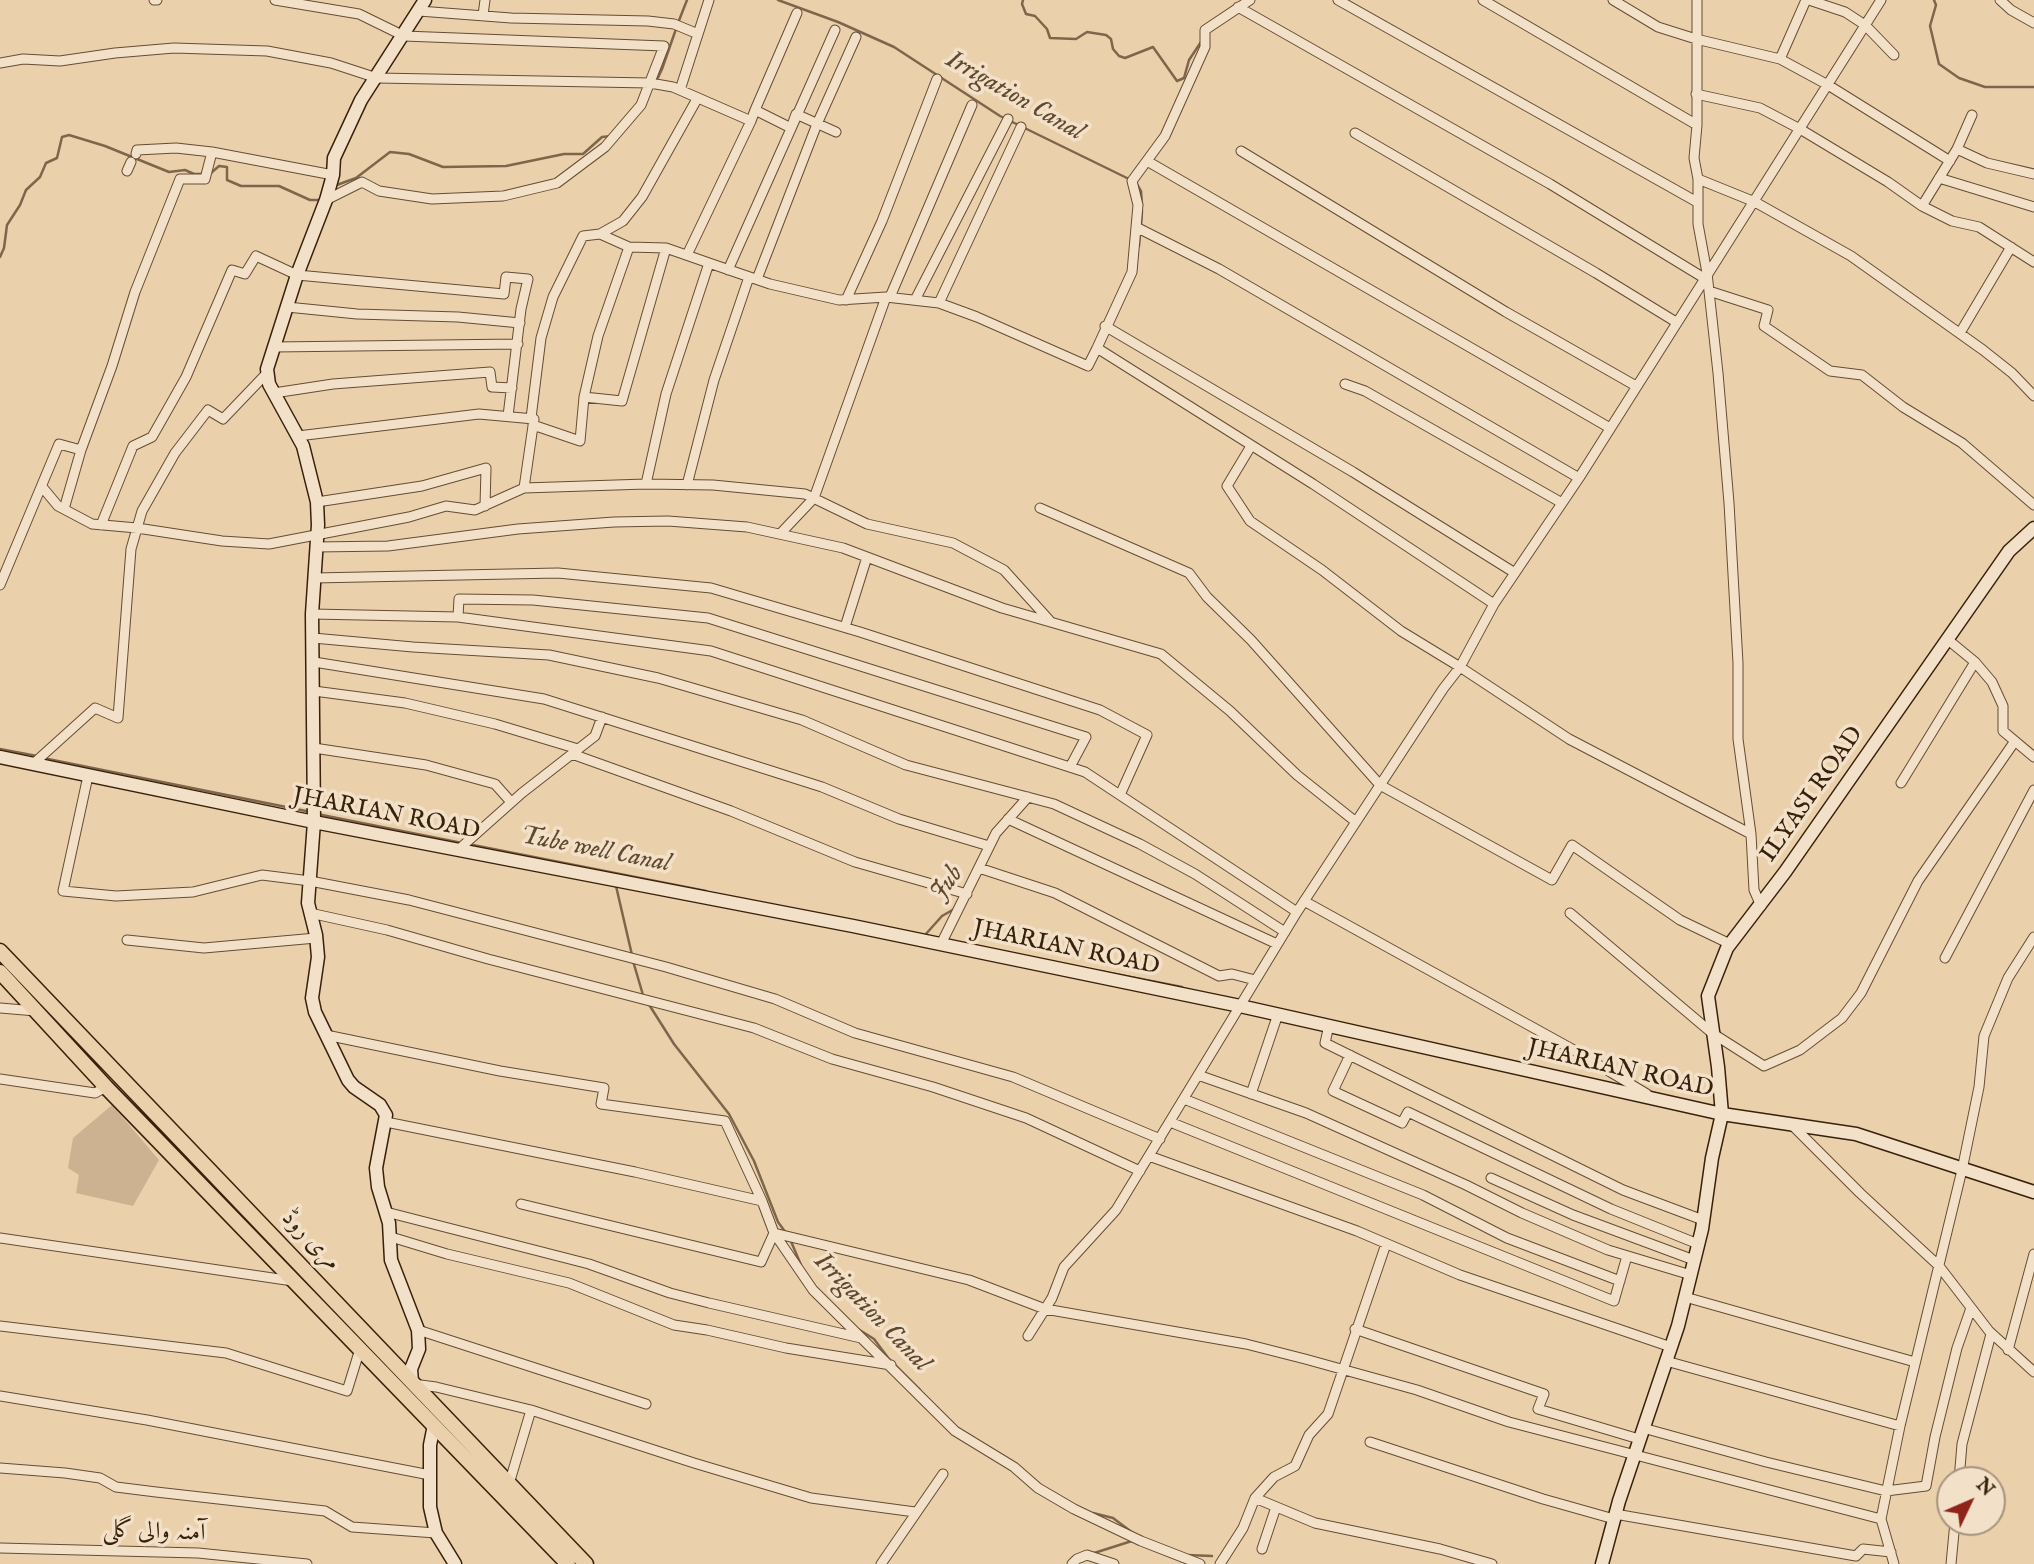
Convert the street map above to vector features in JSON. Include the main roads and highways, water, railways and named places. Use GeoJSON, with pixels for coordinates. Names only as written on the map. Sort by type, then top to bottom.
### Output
{"type":"FeatureCollection","features":[{"type":"Feature","properties":{"kind":"main road"},"geometry":{"type":"LineString","coordinates":[[412,1383],[411,1369],[419,1349],[418,1331],[391,1260],[391,1237],[376,1168],[386,1122],[385,1111],[348,1080],[315,1012],[312,998],[318,957],[308,903],[314,822],[312,614],[317,502],[310,468],[298,436],[269,384],[267,373],[297,275],[326,200],[334,158],[362,100],[422,5]]}},
{"type":"Feature","properties":{"kind":"main road","name":"ILYASI ROAD"},"geometry":{"type":"LineString","coordinates":[[1602,1564],[1641,1434],[1671,1347],[1703,1220],[1722,1114],[1708,996],[1730,944],[1761,906],[2009,551],[2034,528]]}},
{"type":"Feature","properties":{"kind":"main road","name":"JHARIAN ROAD"},"geometry":{"type":"LineString","coordinates":[[0,757],[314,822],[941,944],[1329,1025],[1722,1114],[1856,1134],[2034,1192]]}},
{"type":"Feature","properties":{"kind":"main road","name":"مری روڈ"},"geometry":{"type":"LineString","coordinates":[[0,951],[586,1564]]}},
{"type":"Feature","properties":{"kind":"main road","name":"مری روڈ"},"geometry":{"type":"LineString","coordinates":[[0,972],[106,1087],[568,1564]]}},
{"type":"Feature","properties":{"kind":"main road"},"geometry":{"type":"LineString","coordinates":[[167,1150],[178,1139]]}},
{"type":"Feature","properties":{"kind":"main road"},"geometry":{"type":"LineString","coordinates":[[434,1425],[430,1444],[430,1507],[436,1533],[455,1564]]}},
{"type":"Feature","properties":{"kind":"waterway","name":"Irrigation Canal"},"geometry":{"type":"LineString","coordinates":[[678,23],[687,0]]}},
{"type":"Feature","properties":{"kind":"waterway","name":"Irrigation Canal"},"geometry":{"type":"LineString","coordinates":[[778,0],[838,22],[894,47],[1000,116],[1129,179]]}},
{"type":"Feature","properties":{"kind":"waterway","name":"Irrigation Canal"},"geometry":{"type":"LineString","coordinates":[[1023,0],[1026,14],[1035,16],[1047,29],[1050,38],[1076,39],[1087,32],[1106,35],[1111,39],[1113,49],[1125,58],[1153,47],[1177,81],[1184,78],[1189,60],[1201,42]]}},
{"type":"Feature","properties":{"kind":"waterway"},"geometry":{"type":"LineString","coordinates":[[1934,0],[1936,5],[1930,26],[1939,64],[1959,78],[1985,87],[2034,87]]}},
{"type":"Feature","properties":{"kind":"waterway","name":"Irrigation Canal"},"geometry":{"type":"LineString","coordinates":[[656,82],[676,29]]}},
{"type":"Feature","properties":{"kind":"waterway","name":"Irrigation Canal"},"geometry":{"type":"LineString","coordinates":[[0,257],[7,225],[26,190],[40,177],[46,163],[57,158],[62,137],[69,135],[105,146],[169,172],[185,170],[194,174],[205,174]]}},
{"type":"Feature","properties":{"kind":"waterway","name":"Irrigation Canal"},"geometry":{"type":"LineString","coordinates":[[334,186],[356,178],[390,152],[409,154],[443,167],[506,166],[564,154],[583,154],[602,137],[611,136]]}},
{"type":"Feature","properties":{"kind":"waterway","name":"Irrigation Canal"},"geometry":{"type":"LineString","coordinates":[[211,173],[219,166],[227,167],[227,180],[241,186],[279,186],[310,200],[320,200]]}},
{"type":"Feature","properties":{"kind":"waterway","name":"Irrigation Canal"},"geometry":{"type":"LineString","coordinates":[[1137,184],[1141,191],[1142,205]]}},
{"type":"Feature","properties":{"kind":"waterway","name":"Irrigation Canal"},"geometry":{"type":"LineString","coordinates":[[1141,226],[1142,211]]}},
{"type":"Feature","properties":{"kind":"waterway","name":"Irrigation Canal"},"geometry":{"type":"LineString","coordinates":[[1139,246],[1140,232]]}},
{"type":"Feature","properties":{"kind":"waterway","name":"Tube well Canal"},"geometry":{"type":"LineString","coordinates":[[0,749],[37,756]]}},
{"type":"Feature","properties":{"kind":"waterway","name":"Tube well Canal"},"geometry":{"type":"LineString","coordinates":[[43,758],[311,812]]}},
{"type":"Feature","properties":{"kind":"waterway","name":"Tube well Canal"},"geometry":{"type":"LineString","coordinates":[[317,814],[462,843]]}},
{"type":"Feature","properties":{"kind":"waterway","name":"Tube well Canal"},"geometry":{"type":"LineString","coordinates":[[468,844],[706,891]]}},
{"type":"Feature","properties":{"kind":"waterway"},"geometry":{"type":"LineString","coordinates":[[616,886],[632,955]]}},
{"type":"Feature","properties":{"kind":"waterway","name":"Jub"},"geometry":{"type":"LineString","coordinates":[[925,935],[942,916],[956,908]]}},
{"type":"Feature","properties":{"kind":"waterway"},"geometry":{"type":"LineString","coordinates":[[633,961],[643,995]]}},
{"type":"Feature","properties":{"kind":"waterway","name":"Tube well Canal"},"geometry":{"type":"LineString","coordinates":[[1100,971],[1182,987]]}},
{"type":"Feature","properties":{"kind":"waterway","name":"Irrigation Canal"},"geometry":{"type":"LineString","coordinates":[[648,1003],[674,1044],[729,1114],[754,1161],[778,1222],[786,1233]]}},
{"type":"Feature","properties":{"kind":"waterway","name":"Irrigation Canal"},"geometry":{"type":"LineString","coordinates":[[790,1239],[801,1265]]}},
{"type":"Feature","properties":{"kind":"waterway","name":"Irrigation Canal"},"geometry":{"type":"LineString","coordinates":[[858,1329],[874,1339],[889,1359],[920,1390]]}},
{"type":"Feature","properties":{"kind":"waterway","name":"Irrigation Canal"},"geometry":{"type":"LineString","coordinates":[[1093,1513],[1113,1518],[1133,1533]]}},
{"type":"Feature","properties":{"kind":"waterway","name":"Irrigation Canal"},"geometry":{"type":"LineString","coordinates":[[1091,1554],[1135,1540]]}},
{"type":"Feature","properties":{"kind":"waterway","name":"Irrigation Canal"},"geometry":{"type":"LineString","coordinates":[[1187,1555],[1212,1556]]}}]}
